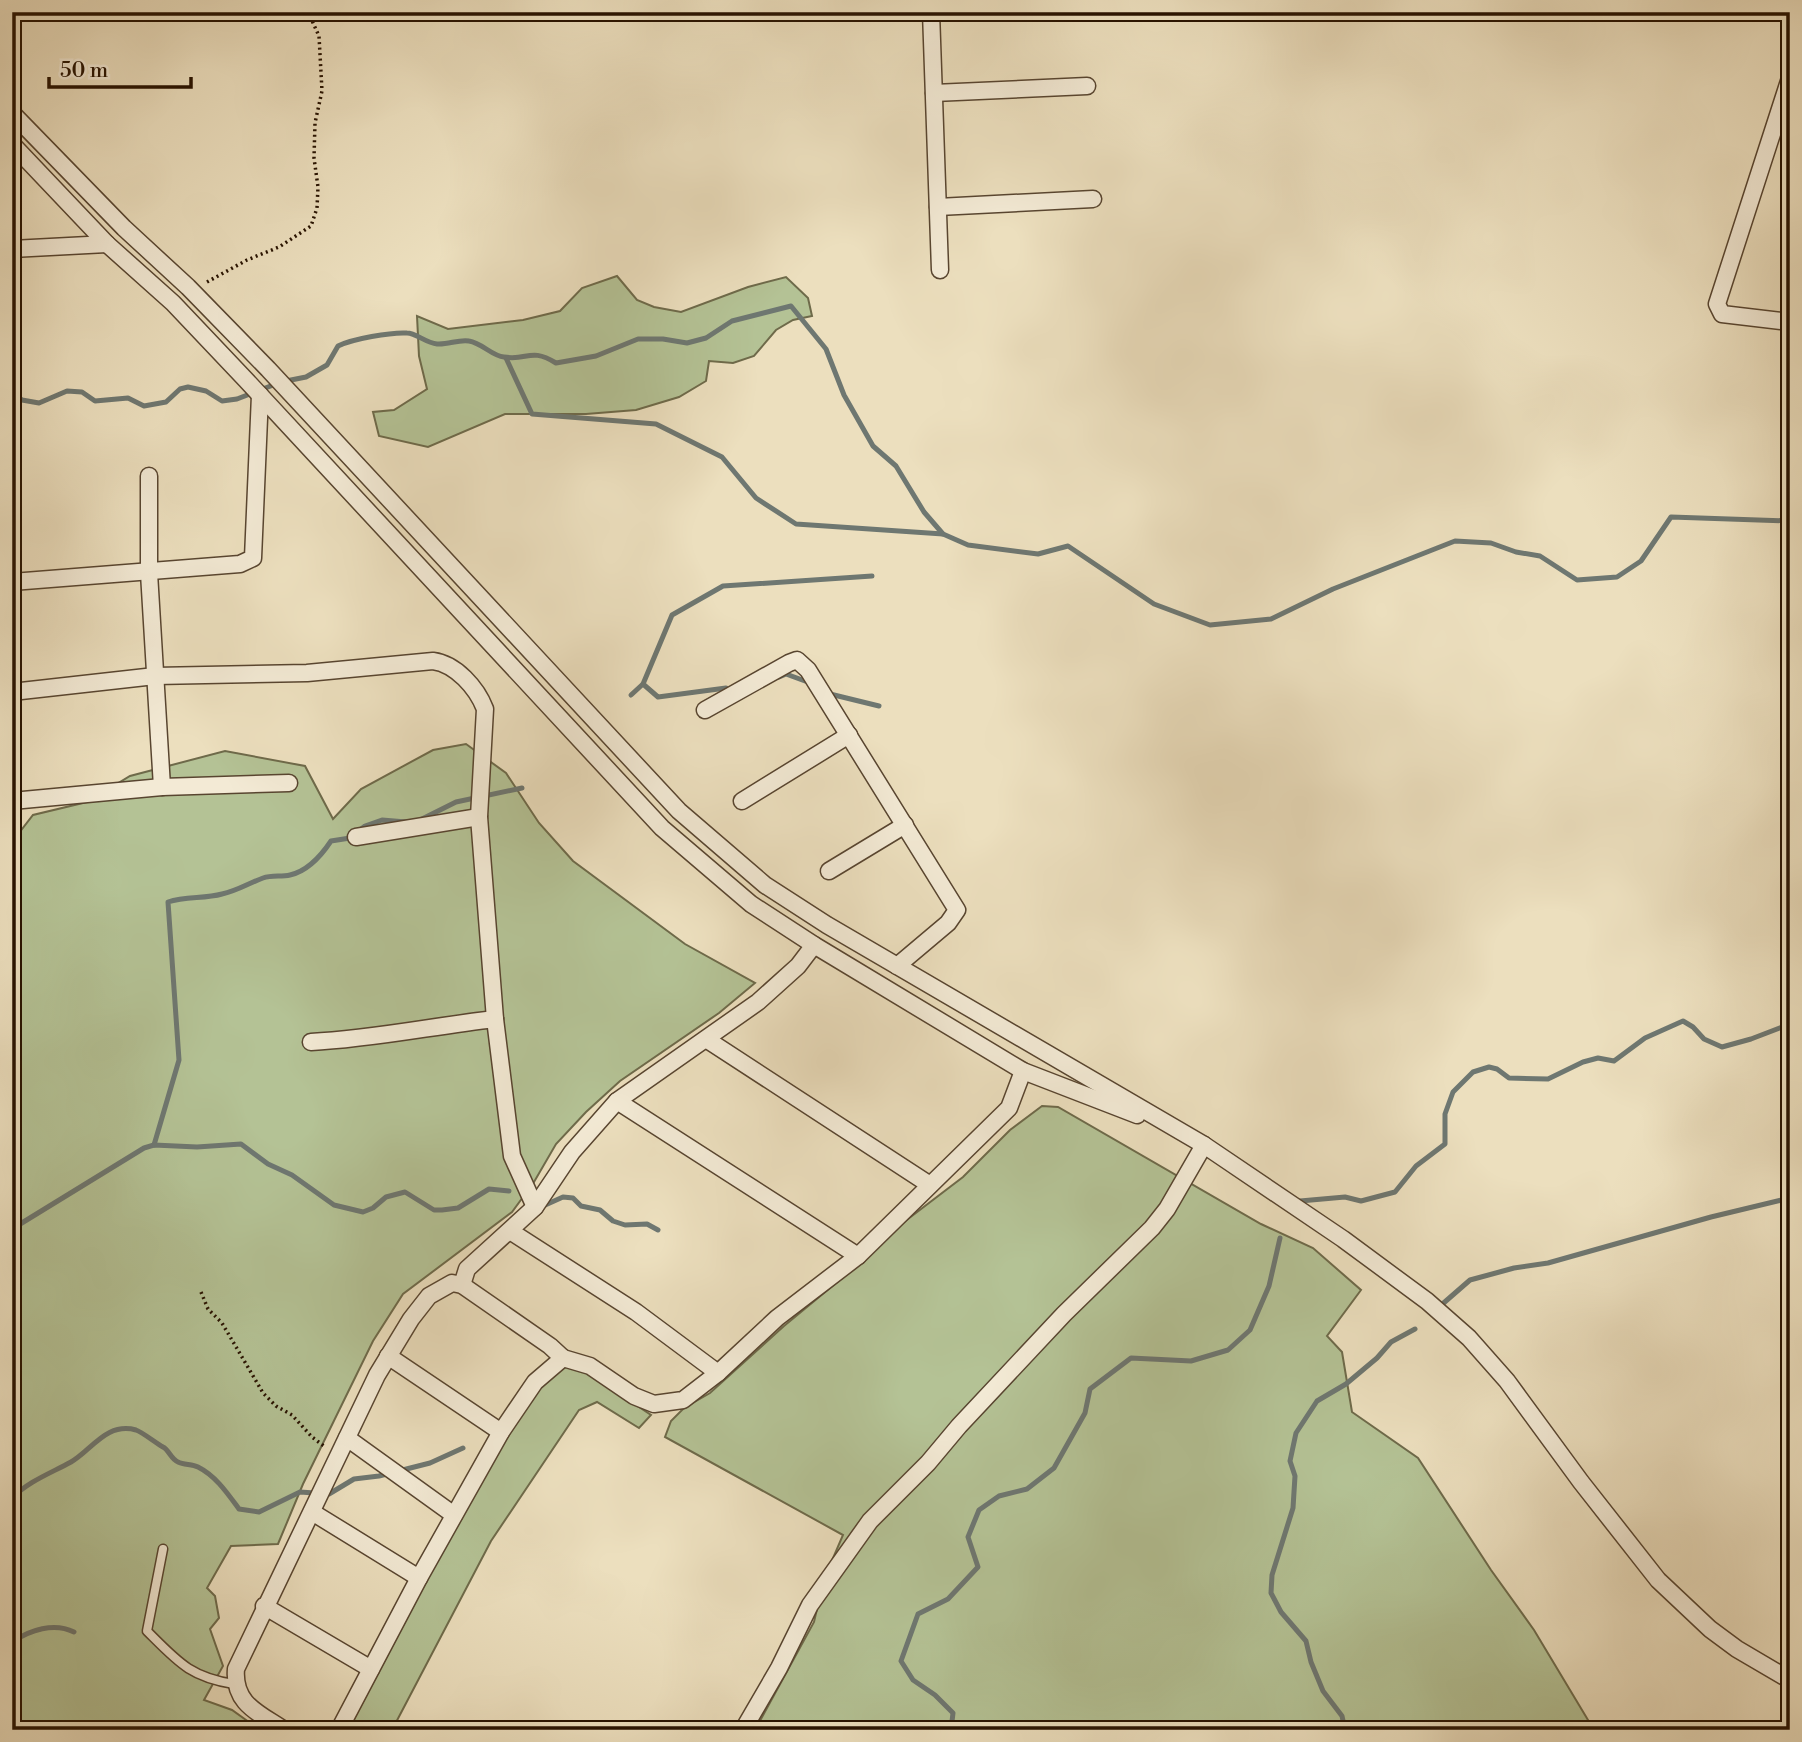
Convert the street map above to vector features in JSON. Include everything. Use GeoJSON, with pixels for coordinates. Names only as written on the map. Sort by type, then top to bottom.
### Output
{"type":"FeatureCollection","features":[{"type":"Feature","properties":{"kind":"street"},"geometry":{"type":"LineString","coordinates":[[930,12],[940,270]]}},
{"type":"Feature","properties":{"kind":"street"},"geometry":{"type":"LineString","coordinates":[[1790,78],[1717,304],[1722,314],[1790,322]]}},
{"type":"Feature","properties":{"kind":"street"},"geometry":{"type":"LineString","coordinates":[[934,93],[1087,86]]}},
{"type":"Feature","properties":{"kind":"street"},"geometry":{"type":"LineString","coordinates":[[12,113],[124,228],[188,287],[268,369],[679,811],[765,885],[897,966],[1204,1145],[1427,1301],[1469,1338],[1507,1381],[1581,1482],[1641,1558],[1682,1604],[1737,1649],[1790,1680]]}},
{"type":"Feature","properties":{"kind":"street"},"geometry":{"type":"LineString","coordinates":[[12,144],[107,244],[173,303],[662,828],[751,904],[814,945],[1023,1070],[1182,1133]]}},
{"type":"Feature","properties":{"kind":"street"},"geometry":{"type":"LineString","coordinates":[[938,207],[1093,199]]}},
{"type":"Feature","properties":{"kind":"street"},"geometry":{"type":"LineString","coordinates":[[12,248],[107,244]]}},
{"type":"Feature","properties":{"kind":"street"},"geometry":{"type":"LineString","coordinates":[[12,582],[240,564],[253,558],[260,395]]}},
{"type":"Feature","properties":{"kind":"street"},"geometry":{"type":"LineString","coordinates":[[149,476],[149,573],[162,787]]}},
{"type":"Feature","properties":{"kind":"street"},"geometry":{"type":"LineString","coordinates":[[705,710],[797,660],[808,670],[957,910],[948,923],[897,966]]}},
{"type":"Feature","properties":{"kind":"street"},"geometry":{"type":"LineString","coordinates":[[12,692],[155,676],[307,673],[433,661],[444,662],[460,674],[485,709],[479,817],[495,1019],[512,1156],[535,1207]]}},
{"type":"Feature","properties":{"kind":"street"},"geometry":{"type":"LineString","coordinates":[[742,801],[849,735]]}},
{"type":"Feature","properties":{"kind":"street"},"geometry":{"type":"LineString","coordinates":[[12,801],[162,787],[289,783]]}},
{"type":"Feature","properties":{"kind":"street"},"geometry":{"type":"LineString","coordinates":[[356,837],[479,817]]}},
{"type":"Feature","properties":{"kind":"street"},"geometry":{"type":"LineString","coordinates":[[829,871],[905,825]]}},
{"type":"Feature","properties":{"kind":"street"},"geometry":{"type":"LineString","coordinates":[[462,1285],[467,1269],[535,1207],[572,1153],[617,1101],[758,1002],[799,966],[814,945]]}},
{"type":"Feature","properties":{"kind":"street"},"geometry":{"type":"LineString","coordinates":[[312,1042],[360,1040],[412,1029],[495,1019]]}},
{"type":"Feature","properties":{"kind":"street"},"geometry":{"type":"LineString","coordinates":[[706,1039],[930,1185]]}},
{"type":"Feature","properties":{"kind":"street"},"geometry":{"type":"LineString","coordinates":[[284,1730],[246,1706],[234,1684],[236,1669],[264,1606],[388,1356],[429,1296],[452,1283],[462,1285],[550,1346],[563,1358],[590,1366],[634,1396],[654,1404],[683,1400],[718,1373],[778,1318],[858,1256],[1009,1108],[1023,1070]]}},
{"type":"Feature","properties":{"kind":"street"},"geometry":{"type":"LineString","coordinates":[[617,1101],[858,1256]]}},
{"type":"Feature","properties":{"kind":"street"},"geometry":{"type":"LineString","coordinates":[[743,1730],[779,1668],[810,1605],[855,1540],[881,1508],[928,1463],[958,1426],[1038,1341],[1152,1228],[1167,1209],[1204,1145]]}},
{"type":"Feature","properties":{"kind":"street"},"geometry":{"type":"LineString","coordinates":[[510,1231],[636,1312],[718,1373]]}},
{"type":"Feature","properties":{"kind":"street"},"geometry":{"type":"LineString","coordinates":[[388,1356],[501,1432]]}},
{"type":"Feature","properties":{"kind":"street"},"geometry":{"type":"LineString","coordinates":[[339,1730],[419,1578],[501,1432],[535,1382],[563,1358]]}},
{"type":"Feature","properties":{"kind":"street"},"geometry":{"type":"LineString","coordinates":[[347,1438],[454,1515]]}},
{"type":"Feature","properties":{"kind":"street"},"geometry":{"type":"LineString","coordinates":[[312,1512],[419,1578]]}},
{"type":"Feature","properties":{"kind":"street"},"geometry":{"type":"LineString","coordinates":[[264,1606],[371,1669]]}},
{"type":"Feature","properties":{"kind":"lane"},"geometry":{"type":"LineString","coordinates":[[163,1549],[147,1631],[178,1662],[208,1680],[234,1684]]}},
{"type":"Feature","properties":{"kind":"path"},"geometry":{"type":"LineString","coordinates":[[202,285],[247,260],[279,247],[312,226],[317,208],[318,187],[314,158],[315,123],[322,91],[319,36],[308,12]]}},
{"type":"Feature","properties":{"kind":"path"},"geometry":{"type":"LineString","coordinates":[[201,1292],[208,1309],[222,1323],[263,1393],[276,1406],[292,1415],[337,1459]]}},
{"type":"Feature","properties":{"kind":"green space"},"geometry":{"type":"Polygon","coordinates":[[[617,276],[637,300],[654,307],[681,312],[748,287],[786,277],[808,298],[812,316],[793,320],[776,330],[754,356],[733,363],[709,361],[706,381],[679,397],[636,410],[586,414],[505,414],[428,447],[379,436],[373,412],[394,410],[427,389],[419,356],[417,316],[448,329],[523,320],[560,311],[582,288],[617,276]]]}},
{"type":"Feature","properties":{"kind":"green space"},"geometry":{"type":"Polygon","coordinates":[[[466,744],[506,773],[539,823],[573,861],[685,944],[755,983],[719,1013],[620,1081],[556,1144],[534,1182],[512,1212],[403,1294],[373,1341],[303,1484],[278,1544],[231,1546],[207,1588],[215,1596],[219,1618],[210,1629],[223,1666],[204,1700],[232,1710],[260,1730],[12,1730],[12,920],[18,906],[12,901],[12,842],[33,815],[87,802],[130,776],[225,751],[305,766],[333,819],[361,789],[433,750],[466,744]]]}},
{"type":"Feature","properties":{"kind":"green space"},"geometry":{"type":"Polygon","coordinates":[[[1042,1106],[1058,1107],[1261,1224],[1313,1248],[1361,1290],[1327,1336],[1342,1352],[1352,1412],[1418,1458],[1491,1570],[1534,1630],[1594,1730],[755,1730],[814,1622],[824,1579],[843,1535],[665,1437],[671,1421],[684,1408],[710,1393],[784,1326],[853,1269],[887,1235],[963,1177],[1010,1130],[1042,1106]]]}},
{"type":"Feature","properties":{"kind":"green space"},"geometry":{"type":"Polygon","coordinates":[[[576,1365],[651,1415],[639,1428],[597,1402],[579,1410],[491,1541],[392,1730],[348,1730],[481,1477],[538,1390],[563,1367],[576,1365]]]}},
{"type":"Feature","properties":{"kind":"waterway"},"geometry":{"type":"LineString","coordinates":[[12,394],[22,400],[39,403],[67,391],[82,392],[95,401],[128,398],[144,406],[166,402],[180,389],[188,387],[206,391],[222,401],[237,399],[281,382],[306,377],[327,365],[338,346],[372,336],[407,333],[437,344],[469,341],[500,356],[512,358],[534,355],[556,363],[596,356],[638,339],[687,343],[706,338],[732,321],[791,306],[826,349],[844,395],[873,446],[896,466],[924,512],[943,534],[968,545],[1038,554],[1068,546],[1154,604],[1210,625],[1271,619],[1333,589],[1455,541],[1491,543],[1516,552],[1540,556],[1577,580],[1617,577],[1641,561],[1671,517],[1790,521]]}},
{"type":"Feature","properties":{"kind":"waterway"},"geometry":{"type":"LineString","coordinates":[[506,358],[532,414],[656,424],[722,457],[756,498],[796,524],[943,534]]}},
{"type":"Feature","properties":{"kind":"waterway"},"geometry":{"type":"LineString","coordinates":[[643,684],[672,615],[723,586],[872,576]]}},
{"type":"Feature","properties":{"kind":"waterway"},"geometry":{"type":"LineString","coordinates":[[779,677],[786,674],[805,681]]}},
{"type":"Feature","properties":{"kind":"waterway"},"geometry":{"type":"LineString","coordinates":[[631,695],[643,684],[658,697],[726,688]]}},
{"type":"Feature","properties":{"kind":"waterway"},"geometry":{"type":"LineString","coordinates":[[830,694],[879,706]]}},
{"type":"Feature","properties":{"kind":"waterway"},"geometry":{"type":"LineString","coordinates":[[422,819],[456,802],[522,788]]}},
{"type":"Feature","properties":{"kind":"waterway"},"geometry":{"type":"LineString","coordinates":[[154,1145],[179,1060],[168,902],[215,896],[263,878],[297,873],[314,862],[331,841],[350,838],[365,826],[382,820],[406,822]]}},
{"type":"Feature","properties":{"kind":"waterway"},"geometry":{"type":"LineString","coordinates":[[1300,1201],[1345,1197],[1361,1201],[1395,1192],[1416,1166],[1445,1144],[1445,1114],[1453,1092],[1473,1072],[1489,1067],[1497,1069],[1509,1078],[1548,1079],[1583,1062],[1598,1058],[1614,1061],[1645,1038],[1683,1021],[1704,1039],[1722,1047],[1790,1024]]}},
{"type":"Feature","properties":{"kind":"waterway"},"geometry":{"type":"LineString","coordinates":[[12,1229],[144,1148],[154,1145],[197,1147],[241,1144],[334,1205],[363,1212],[373,1208],[386,1197],[405,1192],[434,1210],[442,1210],[458,1208],[489,1189],[509,1191]]}},
{"type":"Feature","properties":{"kind":"waterway"},"geometry":{"type":"LineString","coordinates":[[543,1206],[563,1197],[573,1198],[581,1206],[600,1210],[613,1221],[625,1225],[647,1224],[658,1230]]}},
{"type":"Feature","properties":{"kind":"waterway"},"geometry":{"type":"LineString","coordinates":[[1439,1307],[1470,1280],[1514,1268],[1548,1263],[1711,1217],[1790,1198]]}},
{"type":"Feature","properties":{"kind":"waterway"},"geometry":{"type":"LineString","coordinates":[[951,1730],[953,1713],[935,1695],[913,1680],[901,1661],[918,1614],[948,1599],[978,1567],[968,1537],[979,1510],[999,1496],[1027,1489],[1054,1468],[1085,1413],[1090,1389],[1131,1358],[1191,1361],[1228,1350],[1250,1330],[1269,1286],[1280,1238]]}},
{"type":"Feature","properties":{"kind":"waterway"},"geometry":{"type":"LineString","coordinates":[[1345,1730],[1342,1716],[1323,1691],[1306,1641],[1281,1612],[1271,1593],[1272,1575],[1293,1508],[1295,1476],[1290,1461],[1296,1433],[1317,1401],[1346,1384],[1377,1358],[1391,1342],[1415,1329]]}},
{"type":"Feature","properties":{"kind":"waterway"},"geometry":{"type":"LineString","coordinates":[[12,1498],[33,1482],[79,1457],[108,1433],[125,1429],[136,1430],[165,1448],[178,1462],[196,1466],[210,1475],[239,1509],[259,1512],[300,1492],[329,1494],[354,1479],[379,1476],[430,1463],[463,1448]]}},
{"type":"Feature","properties":{"kind":"waterway"},"geometry":{"type":"LineString","coordinates":[[12,1642],[42,1629],[58,1628],[74,1632]]}}]}
